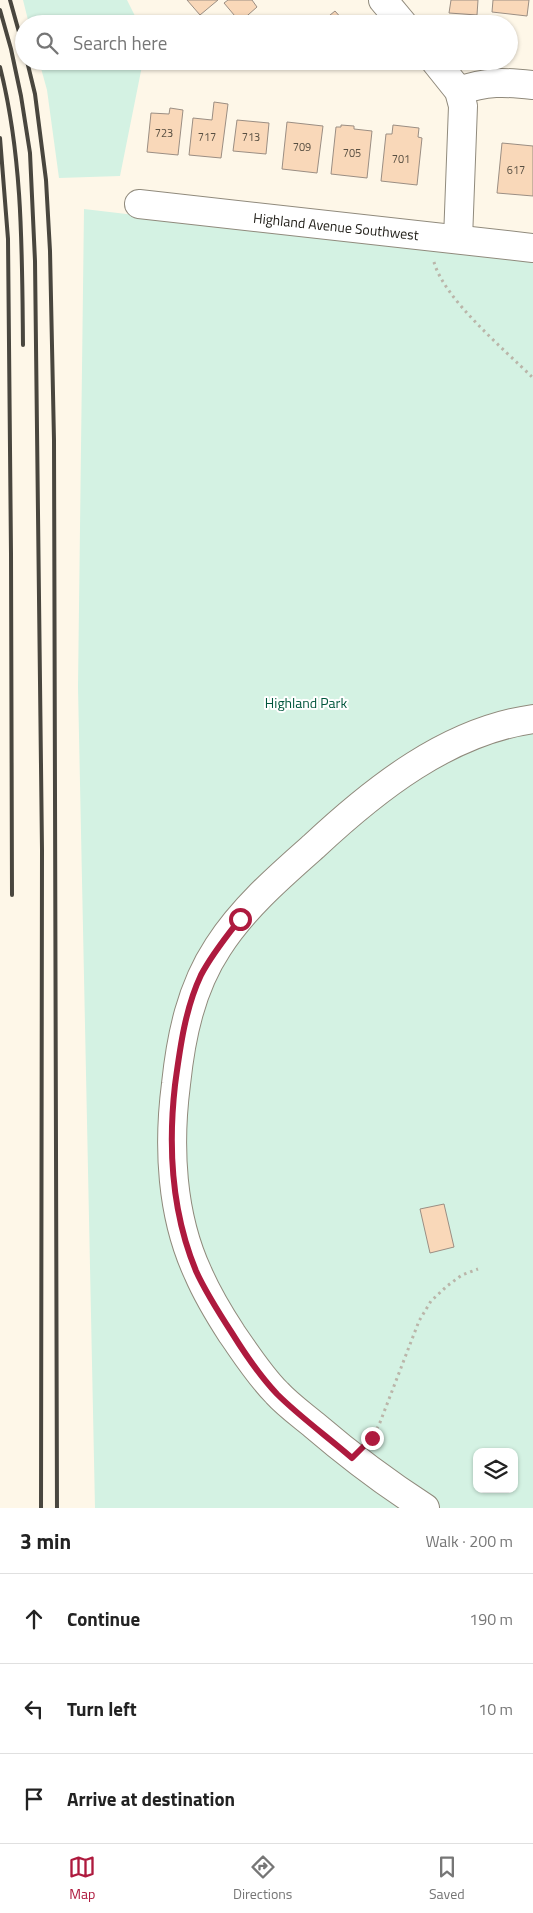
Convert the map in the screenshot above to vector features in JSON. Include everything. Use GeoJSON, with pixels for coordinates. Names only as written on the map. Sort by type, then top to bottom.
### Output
{"type":"FeatureCollection","features":[{"type":"Feature","properties":{"kind":"street"},"geometry":{"type":"LineString","coordinates":[[383,0],[396,15]]}},
{"type":"Feature","properties":{"kind":"street"},"geometry":{"type":"LineString","coordinates":[[442,70],[459,91],[463,106],[458,239]]}},
{"type":"Feature","properties":{"kind":"street"},"geometry":{"type":"LineString","coordinates":[[459,91],[476,85],[498,82],[533,85]]}},
{"type":"Feature","properties":{"kind":"street","name":"Highland Avenue Southwest"},"geometry":{"type":"LineString","coordinates":[[139,204],[533,248]]}},
{"type":"Feature","properties":{"kind":"street"},"geometry":{"type":"LineString","coordinates":[[426,1508],[352,1458],[277,1394],[246,1355],[216,1308],[197,1271],[185,1239],[176,1196],[172,1152],[173,1103],[179,1053],[189,1007],[201,976],[218,946],[240,919],[280,877],[345,816],[391,782],[440,750],[483,731],[533,719]]}},
{"type":"Feature","properties":{"kind":"path"},"geometry":{"type":"LineString","coordinates":[[432,254],[436,270],[450,294],[533,378]]}},
{"type":"Feature","properties":{"kind":"path"},"geometry":{"type":"LineString","coordinates":[[352,1458],[372,1438],[379,1425],[419,1321],[431,1302],[447,1286],[462,1275],[478,1268]]}},
{"type":"Feature","properties":{"kind":"green space"},"geometry":{"type":"Polygon","coordinates":[[[23,0],[127,0],[134,15],[27,15],[23,0]]]}},
{"type":"Feature","properties":{"kind":"green space"},"geometry":{"type":"Polygon","coordinates":[[[41,70],[141,70],[120,176],[59,178],[47,90],[41,70]]]}},
{"type":"Feature","properties":{"kind":"green space","name":"Highland Park"},"geometry":{"type":"Polygon","coordinates":[[[84,209],[533,262],[533,1508],[95,1508],[78,687],[84,209]]]}},
{"type":"Feature","properties":{"kind":"building"},"geometry":{"type":"Polygon","coordinates":[[[187,0],[218,0],[200,15],[187,0]]]}},
{"type":"Feature","properties":{"kind":"building"},"geometry":{"type":"Polygon","coordinates":[[[228,0],[252,0],[257,7],[248,15],[234,15],[224,3],[228,0]]]}},
{"type":"Feature","properties":{"kind":"building"},"geometry":{"type":"Polygon","coordinates":[[[451,0],[478,0],[477,15],[449,13],[451,0]]]}},
{"type":"Feature","properties":{"kind":"building"},"geometry":{"type":"Polygon","coordinates":[[[493,0],[529,0],[527,16],[492,12],[493,0]]]}},
{"type":"Feature","properties":{"kind":"building"},"geometry":{"type":"Polygon","coordinates":[[[335,11],[339,15],[330,15],[335,11]]]}},
{"type":"Feature","properties":{"kind":"building"},"geometry":{"type":"Polygon","coordinates":[[[214,102],[228,104],[221,158],[189,155],[193,118],[212,120],[214,102]]]}},
{"type":"Feature","properties":{"kind":"building"},"geometry":{"type":"Polygon","coordinates":[[[170,108],[183,110],[178,155],[147,152],[151,113],[169,114],[170,108]]]}},
{"type":"Feature","properties":{"kind":"building"},"geometry":{"type":"Polygon","coordinates":[[[237,120],[269,123],[266,154],[233,151],[237,120]]]}},
{"type":"Feature","properties":{"kind":"building"},"geometry":{"type":"Polygon","coordinates":[[[287,122],[323,126],[317,173],[282,169],[287,122]]]}},
{"type":"Feature","properties":{"kind":"building"},"geometry":{"type":"Polygon","coordinates":[[[341,125],[372,131],[367,178],[331,174],[336,127],[341,127],[341,125]]]}},
{"type":"Feature","properties":{"kind":"building"},"geometry":{"type":"Polygon","coordinates":[[[393,125],[419,128],[418,137],[422,138],[417,185],[381,181],[386,134],[392,134],[393,125]]]}},
{"type":"Feature","properties":{"kind":"building"},"geometry":{"type":"Polygon","coordinates":[[[502,143],[533,146],[533,196],[497,193],[502,143]]]}},
{"type":"Feature","properties":{"kind":"building"},"geometry":{"type":"Polygon","coordinates":[[[444,1204],[454,1247],[430,1253],[420,1209],[444,1204]]]}},
{"type":"Feature","properties":{"kind":"railway"},"geometry":{"type":"LineString","coordinates":[[10,0],[15,18]]}},
{"type":"Feature","properties":{"kind":"railway"},"geometry":{"type":"LineString","coordinates":[[0,10],[15,68]]}},
{"type":"Feature","properties":{"kind":"railway"},"geometry":{"type":"LineString","coordinates":[[0,67],[8,101],[20,205],[23,345]]}},
{"type":"Feature","properties":{"kind":"railway"},"geometry":{"type":"LineString","coordinates":[[15,70],[30,153],[35,261],[42,850],[41,1508]]}},
{"type":"Feature","properties":{"kind":"railway"},"geometry":{"type":"LineString","coordinates":[[29,70],[35,94],[46,180],[50,251],[54,440],[57,1508]]}},
{"type":"Feature","properties":{"kind":"railway"},"geometry":{"type":"LineString","coordinates":[[0,138],[8,239],[12,895]]}},
{"type":"Feature","properties":{"kind":"route"},"geometry":{"type":"LineString","coordinates":[[240,919],[218,946],[201,976],[189,1007],[179,1053],[173,1103],[172,1152],[176,1196],[185,1239],[197,1271],[216,1308],[246,1355],[277,1394],[352,1458],[372,1438]]}}]}
